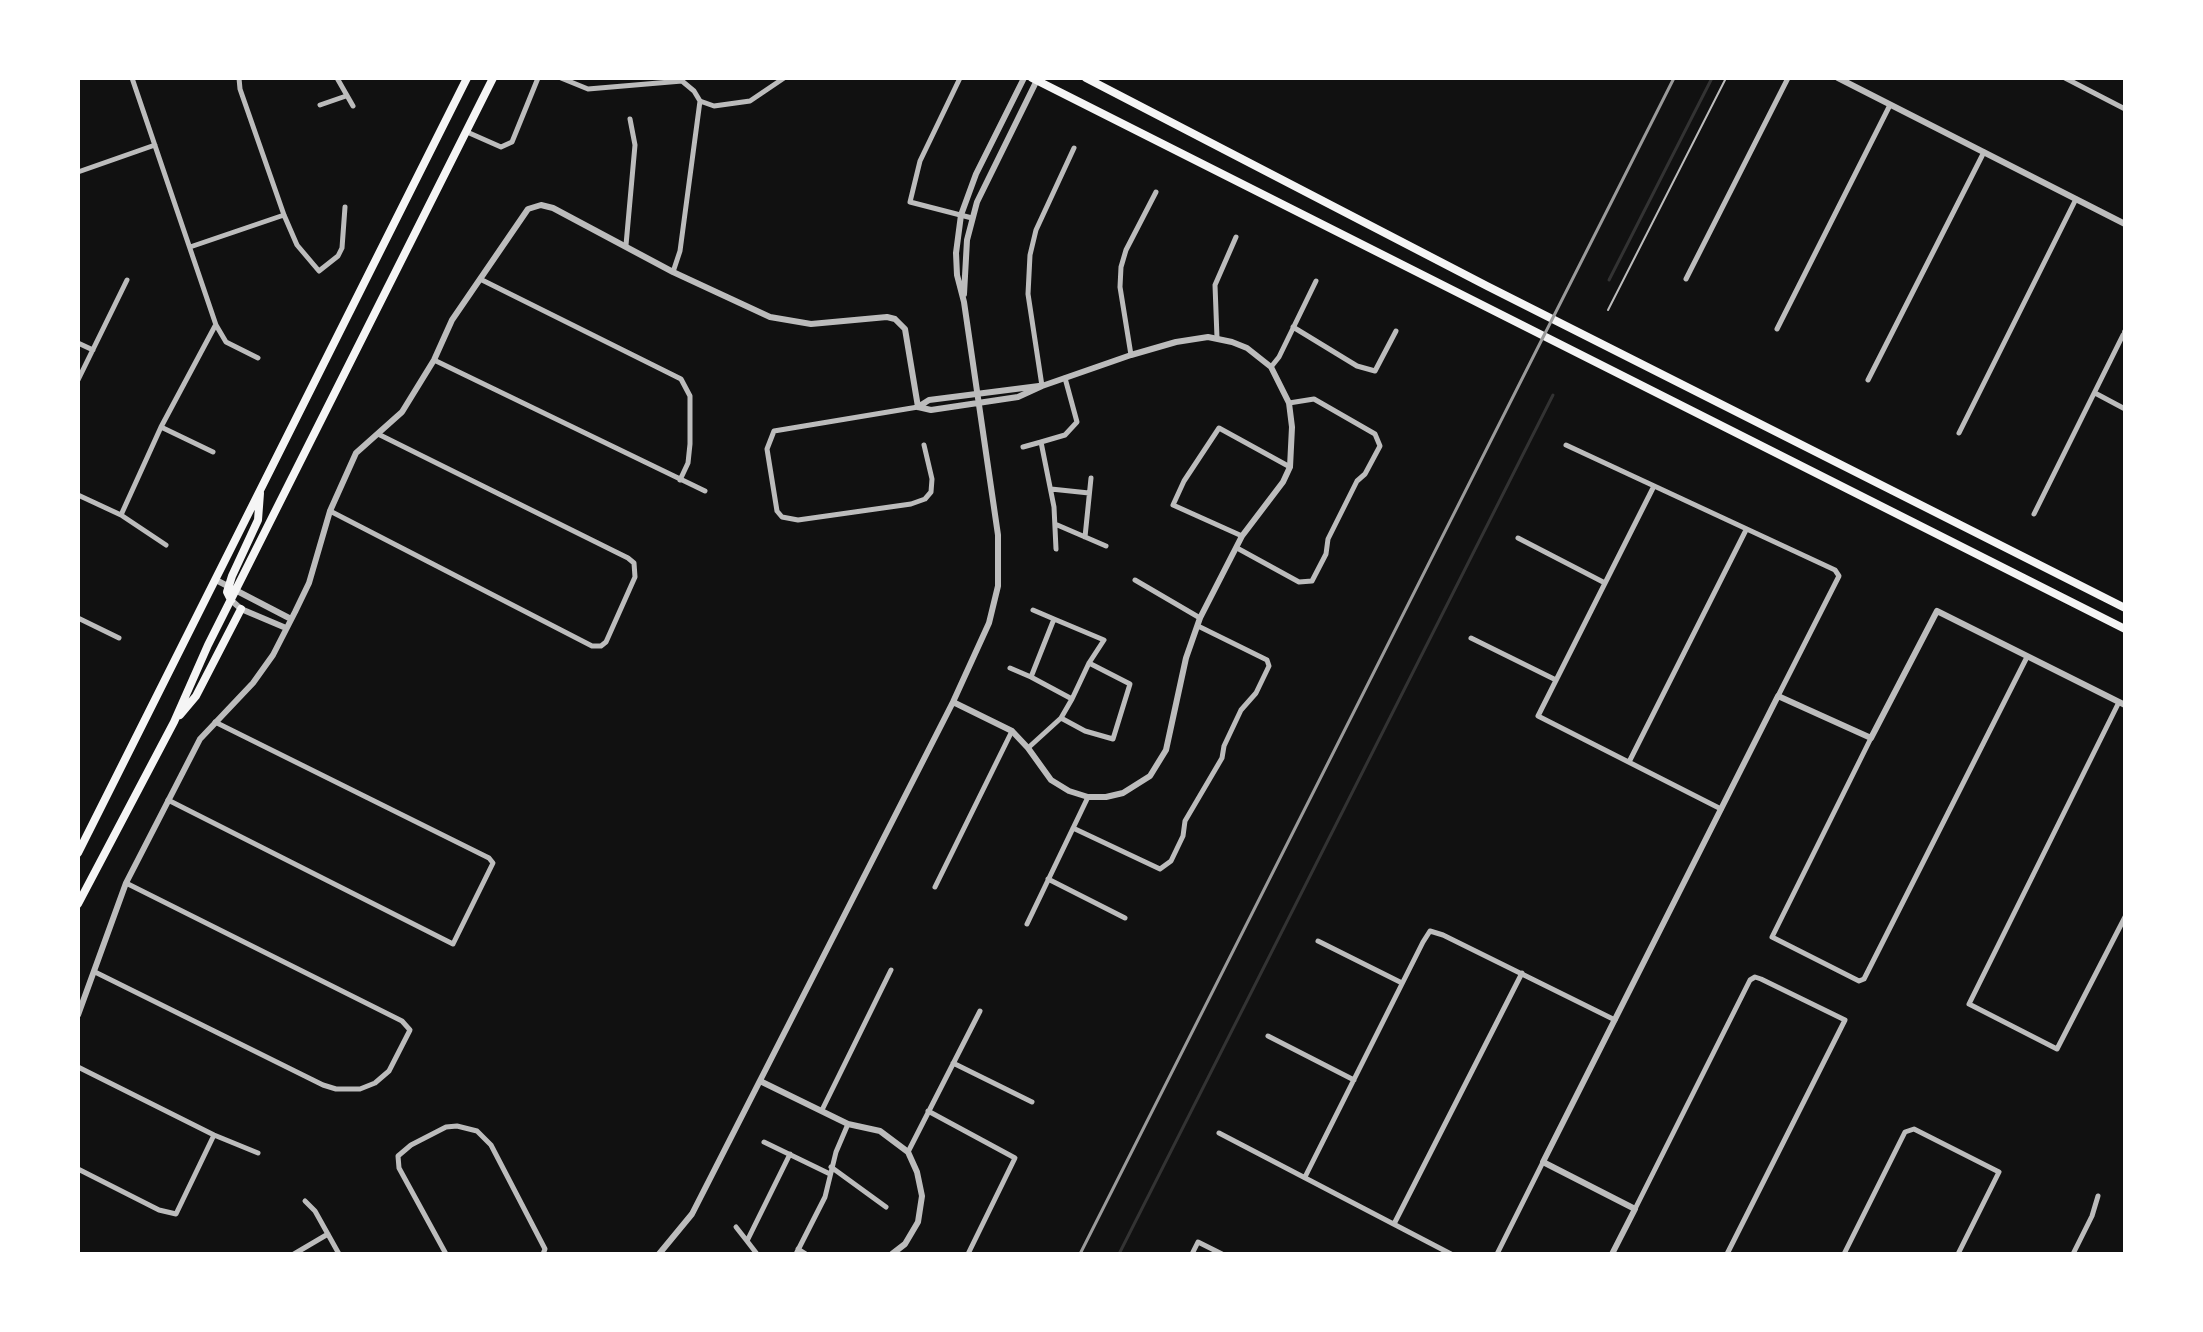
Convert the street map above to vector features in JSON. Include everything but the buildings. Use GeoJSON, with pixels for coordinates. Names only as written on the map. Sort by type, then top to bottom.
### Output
{"type":"FeatureCollection","features":[{"type":"Feature","properties":{"kind":"main road"},"geometry":{"type":"LineString","coordinates":[[78,853],[467,78]]}},
{"type":"Feature","properties":{"kind":"main road"},"geometry":{"type":"LineString","coordinates":[[233,588],[493,78]]}},
{"type":"Feature","properties":{"kind":"main road"},"geometry":{"type":"LineString","coordinates":[[1086,78],[1487,286],[2125,608]]}},
{"type":"Feature","properties":{"kind":"main road"},"geometry":{"type":"LineString","coordinates":[[1036,79],[1177,153],[2125,629]]}},
{"type":"Feature","properties":{"kind":"main road"},"geometry":{"type":"LineString","coordinates":[[78,904],[174,722],[231,600],[258,520],[260,491]]}},
{"type":"Feature","properties":{"kind":"main road"},"geometry":{"type":"LineString","coordinates":[[174,722],[196,696],[241,609]]}},
{"type":"Feature","properties":{"kind":"street"},"geometry":{"type":"LineString","coordinates":[[132,78],[216,325],[226,342],[258,358]]}},
{"type":"Feature","properties":{"kind":"street"},"geometry":{"type":"LineString","coordinates":[[239,78],[240,89],[284,215],[297,245],[319,271],[338,256],[342,248],[345,207]]}},
{"type":"Feature","properties":{"kind":"street"},"geometry":{"type":"LineString","coordinates":[[337,78],[353,106]]}},
{"type":"Feature","properties":{"kind":"street"},"geometry":{"type":"LineString","coordinates":[[467,132],[501,147],[512,142],[538,78]]}},
{"type":"Feature","properties":{"kind":"street"},"geometry":{"type":"LineString","coordinates":[[561,78],[588,89],[682,81],[700,101],[680,251],[673,272]]}},
{"type":"Feature","properties":{"kind":"street"},"geometry":{"type":"LineString","coordinates":[[700,101],[714,106],[750,101],[784,78]]}},
{"type":"Feature","properties":{"kind":"street"},"geometry":{"type":"LineString","coordinates":[[960,78],[920,161],[910,202],[972,218]]}},
{"type":"Feature","properties":{"kind":"street"},"geometry":{"type":"LineString","coordinates":[[659,1254],[692,1214],[985,636],[998,586],[998,535],[956,253],[961,215],[976,174],[1024,78]]}},
{"type":"Feature","properties":{"kind":"street"},"geometry":{"type":"LineString","coordinates":[[1686,279],[1788,78]]}},
{"type":"Feature","properties":{"kind":"street"},"geometry":{"type":"LineString","coordinates":[[1838,78],[2125,224]]}},
{"type":"Feature","properties":{"kind":"street"},"geometry":{"type":"LineString","coordinates":[[2065,78],[2125,109]]}},
{"type":"Feature","properties":{"kind":"street"},"geometry":{"type":"LineString","coordinates":[[964,302],[966,254],[972,218],[1036,79]]}},
{"type":"Feature","properties":{"kind":"street"},"geometry":{"type":"LineString","coordinates":[[320,105],[346,96]]}},
{"type":"Feature","properties":{"kind":"street"},"geometry":{"type":"LineString","coordinates":[[1777,329],[1890,105]]}},
{"type":"Feature","properties":{"kind":"street"},"geometry":{"type":"LineString","coordinates":[[626,245],[635,145],[630,119]]}},
{"type":"Feature","properties":{"kind":"street"},"geometry":{"type":"LineString","coordinates":[[78,172],[155,145]]}},
{"type":"Feature","properties":{"kind":"street"},"geometry":{"type":"LineString","coordinates":[[1042,386],[1028,294],[1030,255],[1036,230],[1074,148]]}},
{"type":"Feature","properties":{"kind":"street"},"geometry":{"type":"LineString","coordinates":[[1868,380],[1984,152]]}},
{"type":"Feature","properties":{"kind":"street"},"geometry":{"type":"LineString","coordinates":[[1131,355],[1120,287],[1121,267],[1126,250],[1156,192]]}},
{"type":"Feature","properties":{"kind":"street"},"geometry":{"type":"LineString","coordinates":[[1959,433],[2076,199]]}},
{"type":"Feature","properties":{"kind":"street"},"geometry":{"type":"LineString","coordinates":[[78,1015],[126,883],[200,739],[253,683],[273,655],[309,583],[330,511],[356,453],[402,412],[434,360],[452,320],[528,209],[541,205],[553,208],[673,272],[760,313],[790,322],[811,324],[887,317],[895,319],[905,329],[918,407]]}},
{"type":"Feature","properties":{"kind":"street"},"geometry":{"type":"LineString","coordinates":[[190,247],[284,215]]}},
{"type":"Feature","properties":{"kind":"street"},"geometry":{"type":"LineString","coordinates":[[1217,338],[1215,285],[1236,237]]}},
{"type":"Feature","properties":{"kind":"street"},"geometry":{"type":"LineString","coordinates":[[480,279],[681,379],[690,396],[690,444],[688,463],[680,480]]}},
{"type":"Feature","properties":{"kind":"street"},"geometry":{"type":"LineString","coordinates":[[78,380],[127,280]]}},
{"type":"Feature","properties":{"kind":"street"},"geometry":{"type":"LineString","coordinates":[[1271,367],[1279,357],[1316,281]]}},
{"type":"Feature","properties":{"kind":"street"},"geometry":{"type":"LineString","coordinates":[[121,515],[161,427],[216,325]]}},
{"type":"Feature","properties":{"kind":"street"},"geometry":{"type":"LineString","coordinates":[[1293,327],[1357,366],[1375,371],[1396,331]]}},
{"type":"Feature","properties":{"kind":"street"},"geometry":{"type":"LineString","coordinates":[[2034,514],[2124,334]]}},
{"type":"Feature","properties":{"kind":"street"},"geometry":{"type":"LineString","coordinates":[[924,445],[932,479],[931,492],[925,499],[911,504],[798,520],[782,517],[777,511],[767,449],[774,431],[918,407],[931,410],[1018,397],[1131,355],[1199,337],[1217,338],[1247,348],[1271,367],[1289,403],[1293,447],[1290,467],[1283,482],[1242,536],[1200,618],[1186,658],[1166,750],[1150,776],[1123,793],[1088,797],[1051,780],[1012,731],[953,702]]}},
{"type":"Feature","properties":{"kind":"street"},"geometry":{"type":"LineString","coordinates":[[78,343],[93,350]]}},
{"type":"Feature","properties":{"kind":"street"},"geometry":{"type":"LineString","coordinates":[[434,360],[705,491]]}},
{"type":"Feature","properties":{"kind":"street"},"geometry":{"type":"LineString","coordinates":[[1023,447],[1065,435],[1077,422],[1065,378]]}},
{"type":"Feature","properties":{"kind":"street"},"geometry":{"type":"LineString","coordinates":[[918,407],[929,400],[976,392],[1026,385],[1042,386]]}},
{"type":"Feature","properties":{"kind":"street"},"geometry":{"type":"LineString","coordinates":[[2095,393],[2125,409]]}},
{"type":"Feature","properties":{"kind":"street"},"geometry":{"type":"LineString","coordinates":[[1237,548],[1299,582],[1312,581],[1326,554],[1328,539],[1380,446],[1375,434],[1314,399],[1289,403]]}},
{"type":"Feature","properties":{"kind":"street"},"geometry":{"type":"LineString","coordinates":[[161,427],[213,452]]}},
{"type":"Feature","properties":{"kind":"street"},"geometry":{"type":"LineString","coordinates":[[1242,536],[1173,505],[1184,481],[1219,428],[1290,467]]}},
{"type":"Feature","properties":{"kind":"street"},"geometry":{"type":"LineString","coordinates":[[330,511],[592,646],[601,646],[606,642],[635,577],[634,563],[378,434]]}},
{"type":"Feature","properties":{"kind":"street"},"geometry":{"type":"LineString","coordinates":[[1041,442],[1055,524],[1056,549]]}},
{"type":"Feature","properties":{"kind":"street"},"geometry":{"type":"LineString","coordinates":[[1497,1254],[1839,576],[1835,570],[1566,445]]}},
{"type":"Feature","properties":{"kind":"street"},"geometry":{"type":"LineString","coordinates":[[1085,537],[1091,478]]}},
{"type":"Feature","properties":{"kind":"street"},"geometry":{"type":"LineString","coordinates":[[1654,486],[1538,716],[1721,809]]}},
{"type":"Feature","properties":{"kind":"street"},"geometry":{"type":"LineString","coordinates":[[1050,489],[1089,493]]}},
{"type":"Feature","properties":{"kind":"street"},"geometry":{"type":"LineString","coordinates":[[78,495],[121,515],[166,545]]}},
{"type":"Feature","properties":{"kind":"street"},"geometry":{"type":"LineString","coordinates":[[1055,524],[1106,546]]}},
{"type":"Feature","properties":{"kind":"street"},"geometry":{"type":"LineString","coordinates":[[1629,762],[1746,530]]}},
{"type":"Feature","properties":{"kind":"street"},"geometry":{"type":"LineString","coordinates":[[1518,538],[1605,583]]}},
{"type":"Feature","properties":{"kind":"street"},"geometry":{"type":"LineString","coordinates":[[216,580],[291,619]]}},
{"type":"Feature","properties":{"kind":"street"},"geometry":{"type":"LineString","coordinates":[[1135,580],[1200,618]]}},
{"type":"Feature","properties":{"kind":"street"},"geometry":{"type":"LineString","coordinates":[[231,600],[241,609],[286,628]]}},
{"type":"Feature","properties":{"kind":"street"},"geometry":{"type":"LineString","coordinates":[[1028,748],[1061,718],[1104,639],[1033,610]]}},
{"type":"Feature","properties":{"kind":"street"},"geometry":{"type":"LineString","coordinates":[[2027,657],[1864,979],[1859,981],[1772,937],[1937,611],[2122,704],[1969,1004],[2057,1049],[2125,917]]}},
{"type":"Feature","properties":{"kind":"street"},"geometry":{"type":"LineString","coordinates":[[78,618],[119,638]]}},
{"type":"Feature","properties":{"kind":"street"},"geometry":{"type":"LineString","coordinates":[[1031,677],[1054,619]]}},
{"type":"Feature","properties":{"kind":"street"},"geometry":{"type":"LineString","coordinates":[[1073,828],[1160,869],[1169,864],[1182,840],[1184,824],[1198,796],[1210,782],[1241,710],[1254,697],[1269,666],[1267,660],[1198,626]]}},
{"type":"Feature","properties":{"kind":"street"},"geometry":{"type":"LineString","coordinates":[[1471,638],[1556,680]]}},
{"type":"Feature","properties":{"kind":"street"},"geometry":{"type":"LineString","coordinates":[[1061,718],[1085,731],[1113,739],[1131,685],[1089,663]]}},
{"type":"Feature","properties":{"kind":"street"},"geometry":{"type":"LineString","coordinates":[[1010,668],[1072,699]]}},
{"type":"Feature","properties":{"kind":"street"},"geometry":{"type":"LineString","coordinates":[[1778,696],[1871,738]]}},
{"type":"Feature","properties":{"kind":"street"},"geometry":{"type":"LineString","coordinates":[[168,800],[453,944],[493,863],[489,858],[215,722]]}},
{"type":"Feature","properties":{"kind":"street"},"geometry":{"type":"LineString","coordinates":[[935,887],[1012,731]]}},
{"type":"Feature","properties":{"kind":"street"},"geometry":{"type":"LineString","coordinates":[[1027,924],[1088,797]]}},
{"type":"Feature","properties":{"kind":"street"},"geometry":{"type":"LineString","coordinates":[[1048,879],[1125,918]]}},
{"type":"Feature","properties":{"kind":"street"},"geometry":{"type":"LineString","coordinates":[[95,972],[336,1089],[360,1089],[375,1083],[389,1071],[410,1030],[402,1021],[126,883]]}},
{"type":"Feature","properties":{"kind":"street"},"geometry":{"type":"LineString","coordinates":[[1305,1177],[1430,931],[1615,1020]]}},
{"type":"Feature","properties":{"kind":"street"},"geometry":{"type":"LineString","coordinates":[[1318,941],[1402,983]]}},
{"type":"Feature","properties":{"kind":"street"},"geometry":{"type":"LineString","coordinates":[[822,1110],[891,970]]}},
{"type":"Feature","properties":{"kind":"street"},"geometry":{"type":"LineString","coordinates":[[1394,1224],[1522,973]]}},
{"type":"Feature","properties":{"kind":"street"},"geometry":{"type":"LineString","coordinates":[[1612,1254],[1750,980],[1755,977],[1845,1020],[1727,1254]]}},
{"type":"Feature","properties":{"kind":"street"},"geometry":{"type":"LineString","coordinates":[[908,1152],[980,1011]]}},
{"type":"Feature","properties":{"kind":"street"},"geometry":{"type":"LineString","coordinates":[[1268,1036],[1354,1080]]}},
{"type":"Feature","properties":{"kind":"street"},"geometry":{"type":"LineString","coordinates":[[953,1063],[1032,1102]]}},
{"type":"Feature","properties":{"kind":"street"},"geometry":{"type":"LineString","coordinates":[[78,1067],[214,1135],[258,1153]]}},
{"type":"Feature","properties":{"kind":"street"},"geometry":{"type":"LineString","coordinates":[[760,1081],[848,1124],[880,1131],[908,1152],[917,1172],[922,1196],[918,1222],[905,1244],[892,1254]]}},
{"type":"Feature","properties":{"kind":"street"},"geometry":{"type":"LineString","coordinates":[[928,1111],[1015,1158],[968,1254]]}},
{"type":"Feature","properties":{"kind":"street"},"geometry":{"type":"LineString","coordinates":[[806,1254],[797,1251],[825,1197],[848,1124]]}},
{"type":"Feature","properties":{"kind":"street"},"geometry":{"type":"LineString","coordinates":[[446,1254],[399,1168],[398,1156],[411,1145],[446,1127],[457,1126],[477,1131],[491,1145],[545,1249],[543,1254]]}},
{"type":"Feature","properties":{"kind":"street"},"geometry":{"type":"LineString","coordinates":[[1844,1254],[1905,1132],[1914,1129],[1999,1172],[1958,1254]]}},
{"type":"Feature","properties":{"kind":"street"},"geometry":{"type":"LineString","coordinates":[[1219,1133],[1451,1254]]}},
{"type":"Feature","properties":{"kind":"street"},"geometry":{"type":"LineString","coordinates":[[78,1169],[159,1210],[176,1214],[214,1135]]}},
{"type":"Feature","properties":{"kind":"street"},"geometry":{"type":"LineString","coordinates":[[764,1142],[831,1171],[886,1207]]}},
{"type":"Feature","properties":{"kind":"street"},"geometry":{"type":"LineString","coordinates":[[747,1241],[790,1154]]}},
{"type":"Feature","properties":{"kind":"street"},"geometry":{"type":"LineString","coordinates":[[1543,1162],[1635,1209]]}},
{"type":"Feature","properties":{"kind":"street"},"geometry":{"type":"LineString","coordinates":[[2073,1254],[2092,1216],[2098,1196]]}},
{"type":"Feature","properties":{"kind":"street"},"geometry":{"type":"LineString","coordinates":[[305,1201],[315,1211],[339,1254]]}},
{"type":"Feature","properties":{"kind":"street"},"geometry":{"type":"LineString","coordinates":[[736,1227],[757,1254]]}},
{"type":"Feature","properties":{"kind":"street"},"geometry":{"type":"LineString","coordinates":[[294,1254],[328,1234]]}},
{"type":"Feature","properties":{"kind":"street"},"geometry":{"type":"LineString","coordinates":[[1192,1254],[1198,1242],[1222,1254]]}},
{"type":"Feature","properties":{"kind":"lane"},"geometry":{"type":"LineString","coordinates":[[1608,310],[1726,78]]}},
{"type":"Feature","properties":{"kind":"waterway"},"geometry":{"type":"LineString","coordinates":[[1609,280],[1712,78]]}},
{"type":"Feature","properties":{"kind":"waterway"},"geometry":{"type":"LineString","coordinates":[[1119,1254],[1553,395]]}},
{"type":"Feature","properties":{"kind":"railway"},"geometry":{"type":"LineString","coordinates":[[1080,1254],[1674,78]]}}]}
